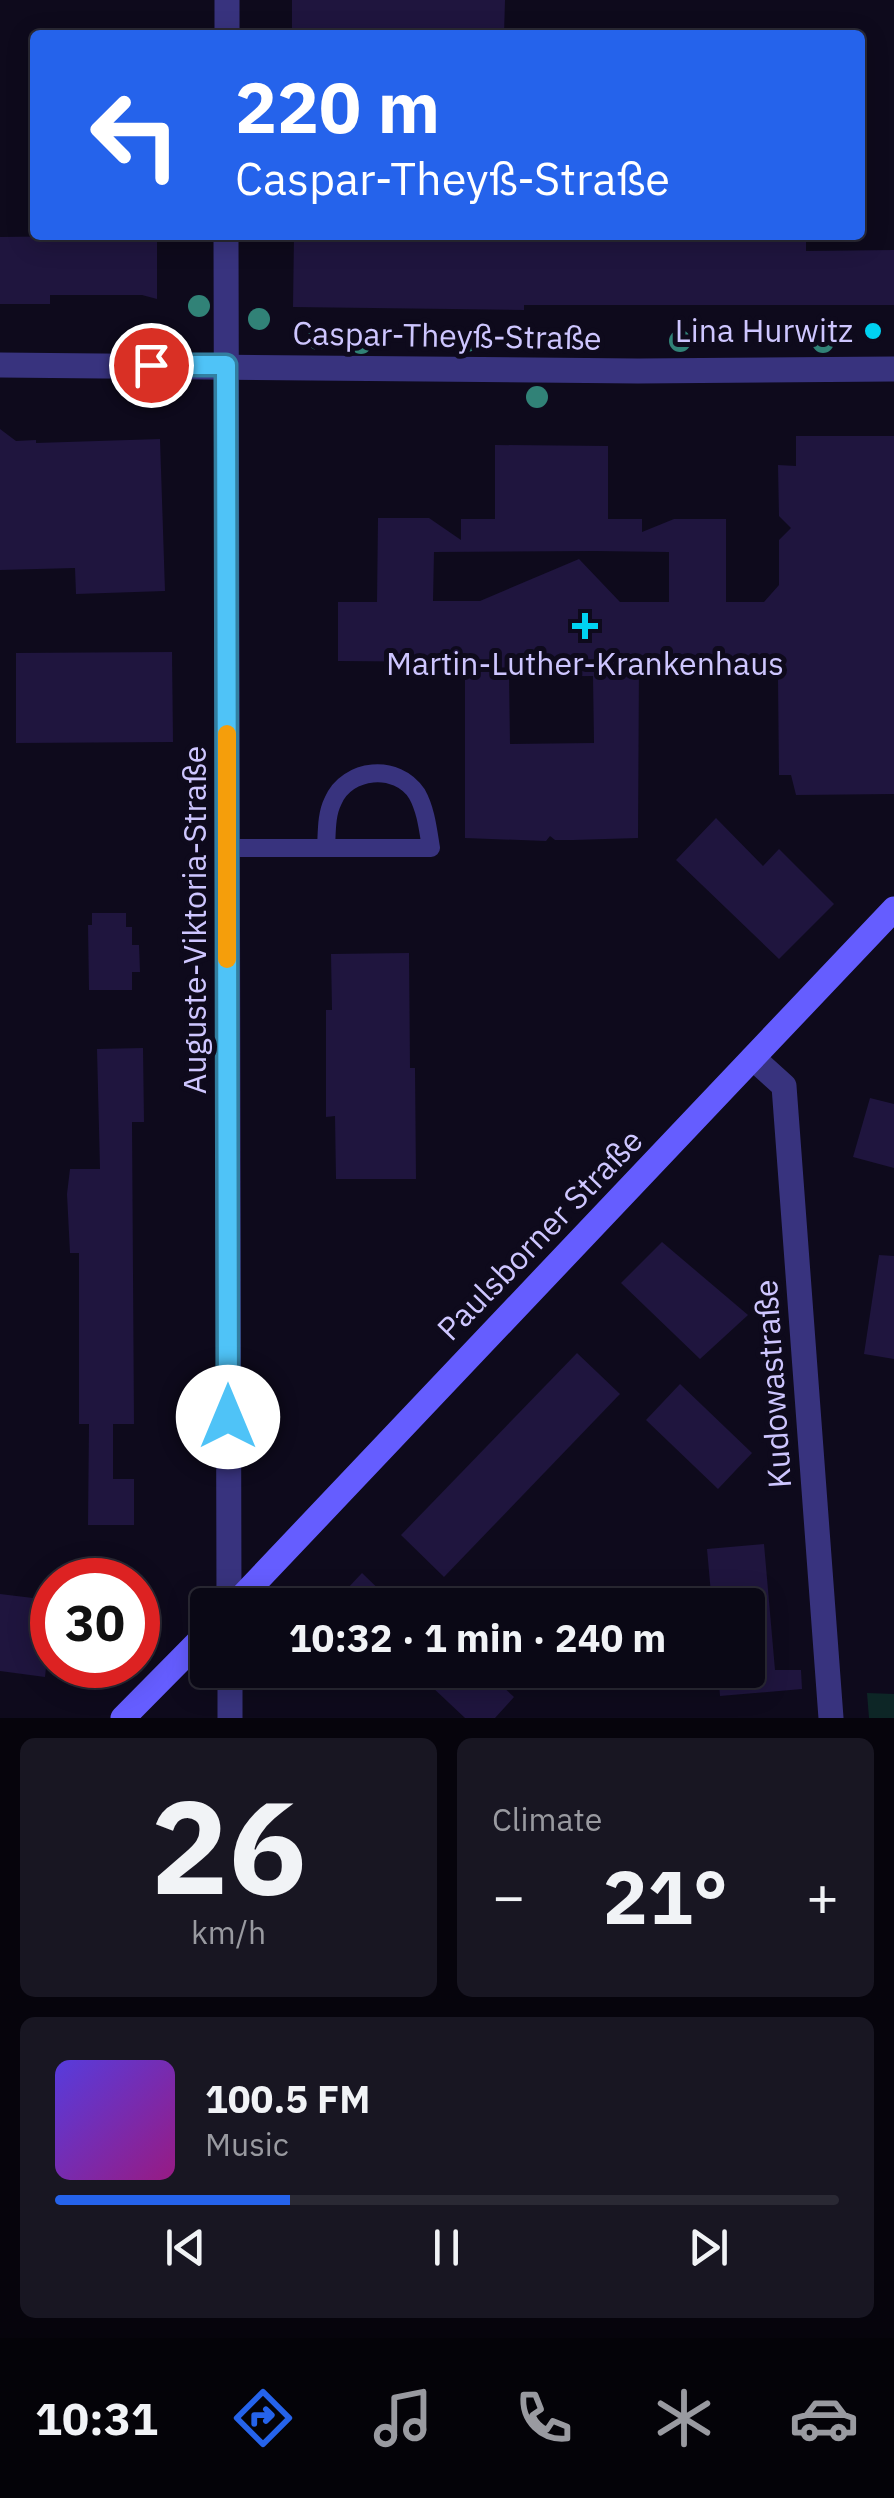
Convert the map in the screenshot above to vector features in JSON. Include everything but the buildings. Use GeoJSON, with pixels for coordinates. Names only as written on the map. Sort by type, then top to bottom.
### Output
{"type":"FeatureCollection","features":[{"type":"Feature","properties":{"kind":"street"},"geometry":{"type":"LineString","coordinates":[[226,30],[227,0]]}},
{"type":"Feature","properties":{"kind":"street","name":"Auguste-Viktoria-Straße"},"geometry":{"type":"LineString","coordinates":[[226,240],[231,1588]]}},
{"type":"Feature","properties":{"kind":"street","name":"Caspar-Theyß-Straße"},"geometry":{"type":"LineString","coordinates":[[0,365],[638,371],[894,369]]}},
{"type":"Feature","properties":{"kind":"street","name":"Paulsborner Straße"},"geometry":{"type":"LineString","coordinates":[[247,1588],[894,909]]}},
{"type":"Feature","properties":{"kind":"street","name":"Kudowastraße"},"geometry":{"type":"LineString","coordinates":[[753,1058],[784,1086],[831,1718]]}},
{"type":"Feature","properties":{"kind":"street"},"geometry":{"type":"LineString","coordinates":[[123,1718],[190,1650]]}},
{"type":"Feature","properties":{"kind":"street"},"geometry":{"type":"LineString","coordinates":[[230,1688],[230,1718]]}},
{"type":"Feature","properties":{"kind":"lane"},"geometry":{"type":"LineString","coordinates":[[227,848],[326,848],[392,854],[430,848],[425,815],[416,793],[392,775],[378,773],[358,776],[344,784],[328,817],[326,848]]}},
{"type":"Feature","properties":{"kind":"green space"},"geometry":{"type":"Polygon","coordinates":[[[867,1693],[894,1694],[894,1718],[869,1718],[867,1693]]]}},
{"type":"Feature","properties":{"kind":"slow traffic"},"geometry":{"type":"LineString","coordinates":[[227,734],[227,959]]}},
{"type":"Feature","properties":{"kind":"place","name":"Lina Hurwitz"},"geometry":{"type":"Point","coordinates":[873,331]}},
{"type":"Feature","properties":{"kind":"place","name":"Martin-Luther-Krankenhaus"},"geometry":{"type":"Point","coordinates":[585,626]}},
{"type":"Feature","properties":{"kind":"route"},"geometry":{"type":"LineString","coordinates":[[151,365],[226,365],[228,1417]]}}]}
